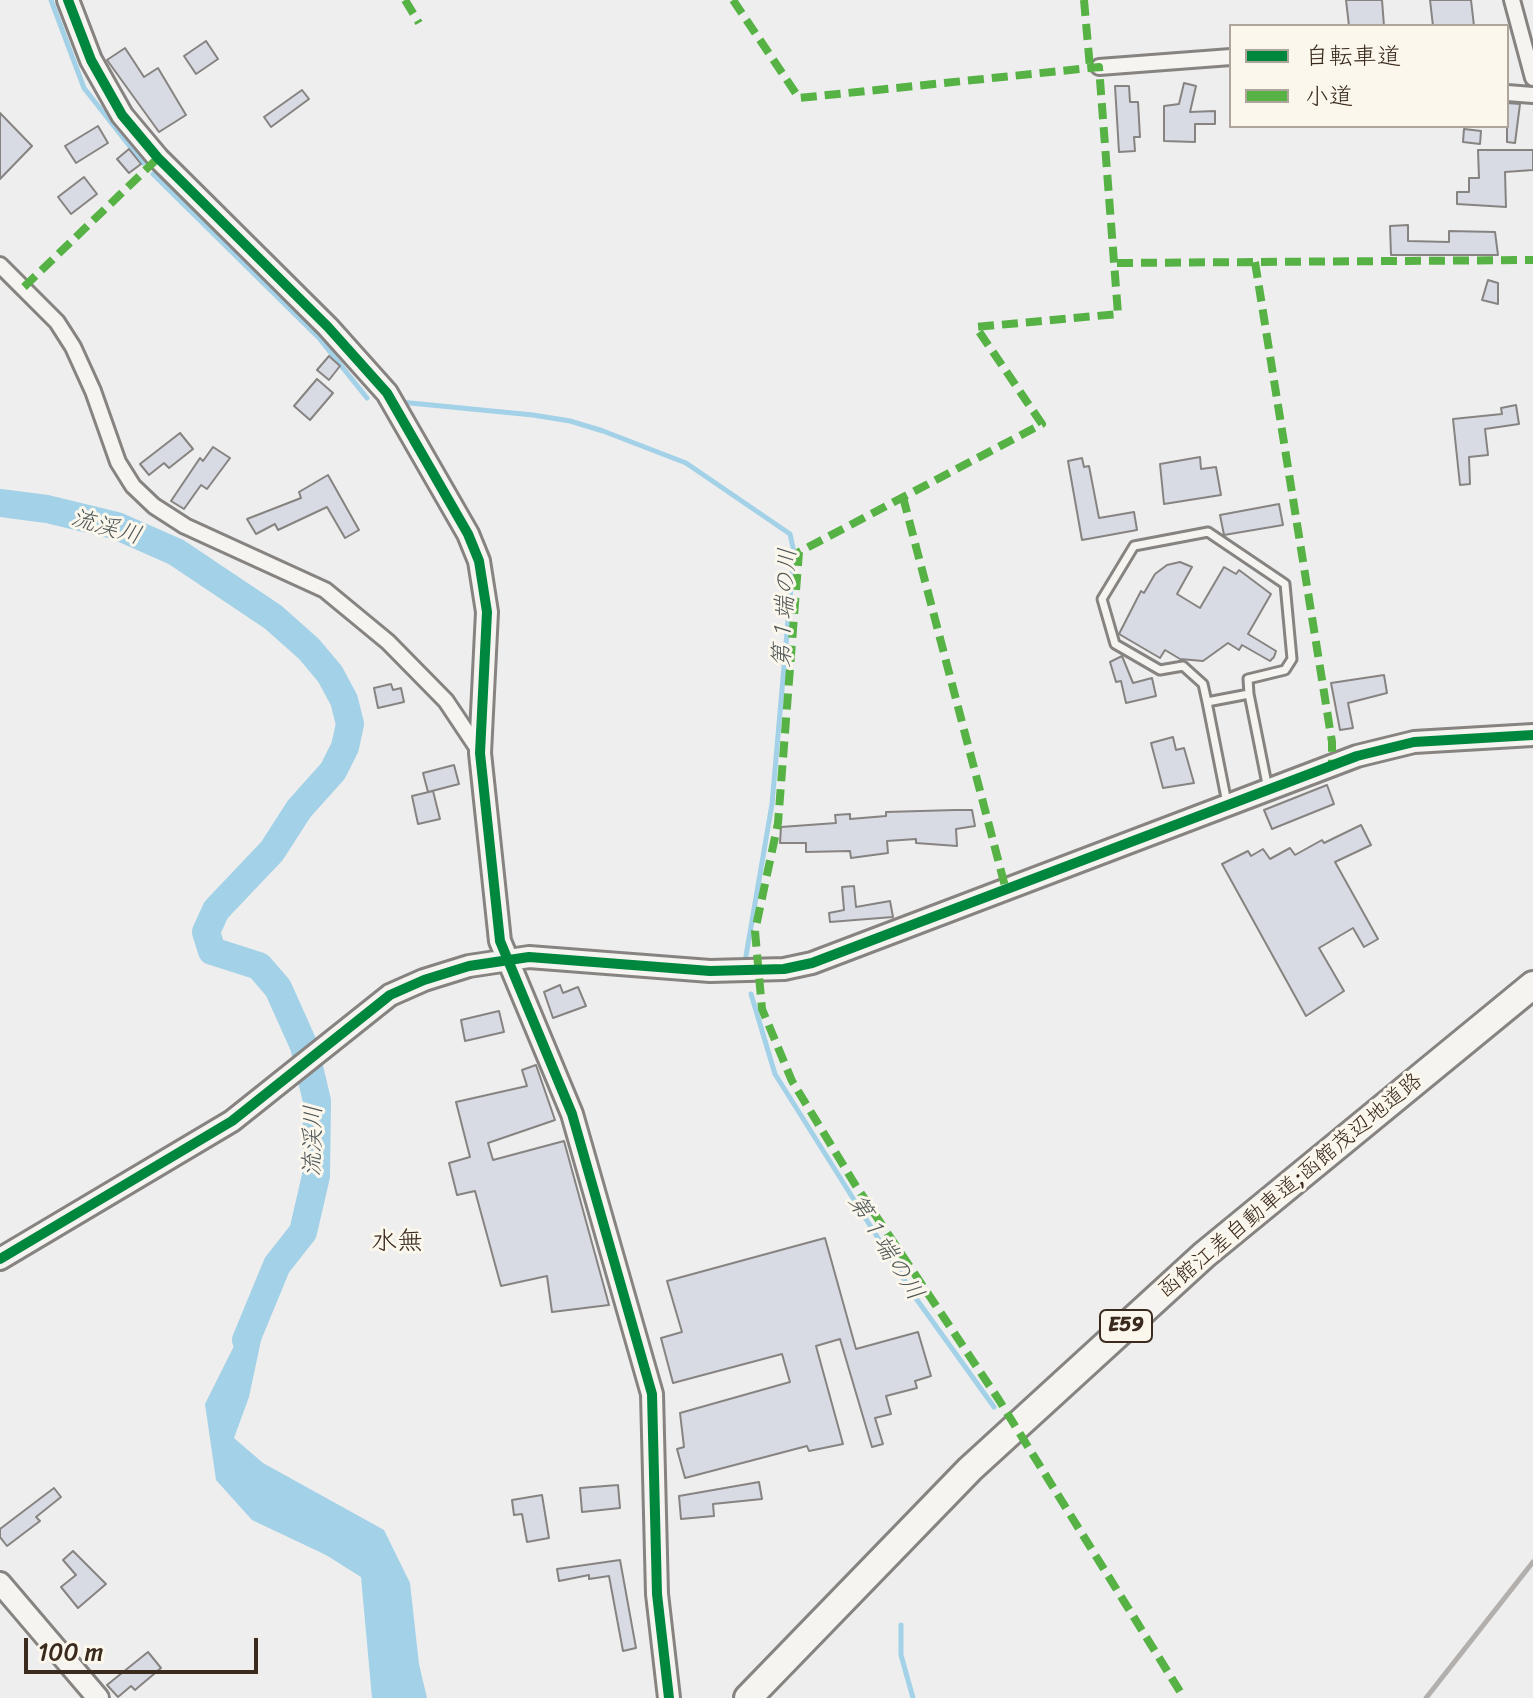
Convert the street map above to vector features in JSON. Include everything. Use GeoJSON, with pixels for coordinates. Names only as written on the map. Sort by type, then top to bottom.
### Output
{"type":"FeatureCollection","features":[{"type":"Feature","properties":{"kind":"highway","name":"函館江差自動車道;函館茂辺地道路"},"geometry":{"type":"LineString","coordinates":[[748,1698],[970,1469],[1204,1255],[1533,985]]}},
{"type":"Feature","properties":{"kind":"street"},"geometry":{"type":"LineString","coordinates":[[68,0],[91,60],[122,115],[158,158],[368,370],[399,412],[468,534],[484,584],[487,612],[480,753],[500,941],[572,1114],[652,1394],[657,1594],[669,1698]]}},
{"type":"Feature","properties":{"kind":"street"},"geometry":{"type":"LineString","coordinates":[[1512,0],[1533,78]]}},
{"type":"Feature","properties":{"kind":"street"},"geometry":{"type":"LineString","coordinates":[[1099,67],[1229,57]]}},
{"type":"Feature","properties":{"kind":"street"},"geometry":{"type":"LineString","coordinates":[[1509,93],[1533,95]]}},
{"type":"Feature","properties":{"kind":"street"},"geometry":{"type":"LineString","coordinates":[[0,265],[57,322],[73,347],[93,391],[118,462],[133,486],[154,506],[185,526],[325,590],[388,642],[446,701],[480,753]]}},
{"type":"Feature","properties":{"kind":"street"},"geometry":{"type":"LineString","coordinates":[[0,1259],[160,1165],[261,1099],[390,995],[409,985],[469,966],[529,957],[710,971],[784,969],[812,963],[1357,756],[1414,742],[1533,735]]}},
{"type":"Feature","properties":{"kind":"street"},"geometry":{"type":"LineString","coordinates":[[0,1583],[98,1698]]}},
{"type":"Feature","properties":{"kind":"lane"},"geometry":{"type":"LineString","coordinates":[[1227,806],[1203,684],[1183,666],[1160,670],[1115,644],[1102,599],[1134,546],[1208,532],[1285,584],[1292,659],[1285,670],[1248,679],[1268,789]]}},
{"type":"Feature","properties":{"kind":"lane"},"geometry":{"type":"LineString","coordinates":[[1207,702],[1249,694]]}},
{"type":"Feature","properties":{"kind":"water"},"geometry":{"type":"Polygon","coordinates":[[[257,1300],[266,1317],[249,1397],[234,1438],[263,1463],[384,1530],[410,1583],[419,1664],[427,1698],[372,1698],[361,1577],[326,1555],[252,1520],[216,1480],[205,1404],[257,1300]]]}},
{"type":"Feature","properties":{"kind":"building"},"geometry":{"type":"Polygon","coordinates":[[[1346,0],[1382,0],[1384,24],[1349,24],[1346,0]]]}},
{"type":"Feature","properties":{"kind":"building"},"geometry":{"type":"Polygon","coordinates":[[[1430,0],[1471,0],[1474,24],[1433,24],[1430,0]]]}},
{"type":"Feature","properties":{"kind":"building"},"geometry":{"type":"Polygon","coordinates":[[[206,41],[218,59],[196,74],[184,56],[206,41]]]}},
{"type":"Feature","properties":{"kind":"building"},"geometry":{"type":"Polygon","coordinates":[[[125,48],[144,77],[158,68],[186,115],[159,132],[107,60],[125,48]]]}},
{"type":"Feature","properties":{"kind":"building"},"geometry":{"type":"Polygon","coordinates":[[[1184,83],[1196,86],[1190,112],[1215,111],[1215,124],[1195,124],[1195,142],[1164,141],[1164,106],[1179,104],[1184,83]]]}},
{"type":"Feature","properties":{"kind":"building"},"geometry":{"type":"Polygon","coordinates":[[[1115,86],[1129,86],[1130,102],[1138,102],[1140,137],[1134,137],[1135,151],[1119,152],[1115,86]]]}},
{"type":"Feature","properties":{"kind":"building"},"geometry":{"type":"Polygon","coordinates":[[[302,90],[309,99],[271,127],[264,117],[302,90]]]}},
{"type":"Feature","properties":{"kind":"building"},"geometry":{"type":"Polygon","coordinates":[[[1509,103],[1520,104],[1515,143],[1507,142],[1509,103]]]}},
{"type":"Feature","properties":{"kind":"building"},"geometry":{"type":"Polygon","coordinates":[[[0,113],[32,146],[0,179],[0,113]]]}},
{"type":"Feature","properties":{"kind":"building"},"geometry":{"type":"Polygon","coordinates":[[[98,126],[108,143],[76,163],[65,146],[98,126]]]}},
{"type":"Feature","properties":{"kind":"building"},"geometry":{"type":"Polygon","coordinates":[[[1464,129],[1481,131],[1480,144],[1463,142],[1464,129]]]}},
{"type":"Feature","properties":{"kind":"building"},"geometry":{"type":"Polygon","coordinates":[[[129,149],[141,164],[129,173],[117,159],[129,149]]]}},
{"type":"Feature","properties":{"kind":"building"},"geometry":{"type":"Polygon","coordinates":[[[1478,150],[1533,150],[1533,170],[1505,172],[1506,207],[1457,204],[1457,192],[1469,192],[1469,178],[1479,178],[1478,150]]]}},
{"type":"Feature","properties":{"kind":"building"},"geometry":{"type":"Polygon","coordinates":[[[84,177],[97,194],[71,214],[58,197],[84,177]]]}},
{"type":"Feature","properties":{"kind":"building"},"geometry":{"type":"Polygon","coordinates":[[[1408,225],[1408,241],[1449,242],[1449,231],[1495,232],[1498,255],[1391,255],[1390,226],[1408,225]]]}},
{"type":"Feature","properties":{"kind":"building"},"geometry":{"type":"Polygon","coordinates":[[[1488,280],[1498,283],[1498,304],[1482,300],[1488,280]]]}},
{"type":"Feature","properties":{"kind":"building"},"geometry":{"type":"Polygon","coordinates":[[[329,356],[340,366],[329,380],[317,370],[329,356]]]}},
{"type":"Feature","properties":{"kind":"building"},"geometry":{"type":"Polygon","coordinates":[[[317,379],[333,393],[310,420],[294,406],[317,379]]]}},
{"type":"Feature","properties":{"kind":"building"},"geometry":{"type":"Polygon","coordinates":[[[1516,405],[1519,424],[1485,429],[1488,455],[1469,457],[1470,484],[1460,485],[1453,419],[1502,414],[1501,408],[1516,405]]]}},
{"type":"Feature","properties":{"kind":"building"},"geometry":{"type":"Polygon","coordinates":[[[180,433],[193,449],[169,468],[164,463],[149,475],[140,464],[180,433]]]}},
{"type":"Feature","properties":{"kind":"building"},"geometry":{"type":"Polygon","coordinates":[[[213,447],[230,458],[207,489],[201,485],[184,509],[171,501],[200,458],[203,461],[213,447]]]}},
{"type":"Feature","properties":{"kind":"building"},"geometry":{"type":"Polygon","coordinates":[[[1200,457],[1201,469],[1216,467],[1221,495],[1164,504],[1160,464],[1200,457]]]}},
{"type":"Feature","properties":{"kind":"building"},"geometry":{"type":"Polygon","coordinates":[[[1082,458],[1084,467],[1089,466],[1099,518],[1134,512],[1137,530],[1082,540],[1068,461],[1082,458]]]}},
{"type":"Feature","properties":{"kind":"building"},"geometry":{"type":"Polygon","coordinates":[[[328,475],[359,530],[345,538],[327,507],[278,530],[275,524],[256,534],[247,519],[301,498],[299,492],[328,475]]]}},
{"type":"Feature","properties":{"kind":"building"},"geometry":{"type":"Polygon","coordinates":[[[1279,504],[1283,525],[1224,535],[1220,515],[1279,504]]]}},
{"type":"Feature","properties":{"kind":"building"},"geometry":{"type":"Polygon","coordinates":[[[1180,562],[1192,567],[1177,594],[1200,608],[1224,567],[1236,574],[1239,570],[1271,594],[1248,634],[1276,651],[1270,661],[1242,645],[1239,650],[1228,643],[1203,661],[1180,659],[1165,650],[1160,658],[1119,634],[1141,591],[1144,593],[1155,574],[1167,565],[1180,562]]]}},
{"type":"Feature","properties":{"kind":"building"},"geometry":{"type":"Polygon","coordinates":[[[1122,656],[1133,683],[1152,678],[1156,696],[1126,703],[1121,681],[1116,682],[1110,662],[1122,656]]]}},
{"type":"Feature","properties":{"kind":"building"},"geometry":{"type":"Polygon","coordinates":[[[1384,675],[1387,693],[1348,703],[1353,728],[1340,730],[1331,683],[1384,675]]]}},
{"type":"Feature","properties":{"kind":"building"},"geometry":{"type":"Polygon","coordinates":[[[391,684],[393,690],[401,688],[404,702],[378,708],[374,688],[391,684]]]}},
{"type":"Feature","properties":{"kind":"building"},"geometry":{"type":"Polygon","coordinates":[[[1173,737],[1176,750],[1184,748],[1194,783],[1163,788],[1151,743],[1173,737]]]}},
{"type":"Feature","properties":{"kind":"building"},"geometry":{"type":"Polygon","coordinates":[[[454,765],[459,784],[428,792],[423,773],[454,765]]]}},
{"type":"Feature","properties":{"kind":"building"},"geometry":{"type":"Polygon","coordinates":[[[1327,785],[1334,804],[1272,829],[1264,810],[1327,785]]]}},
{"type":"Feature","properties":{"kind":"building"},"geometry":{"type":"Polygon","coordinates":[[[433,791],[440,819],[418,824],[412,796],[433,791]]]}},
{"type":"Feature","properties":{"kind":"building"},"geometry":{"type":"Polygon","coordinates":[[[972,810],[975,826],[956,829],[957,846],[916,843],[916,839],[887,841],[888,853],[851,858],[850,851],[806,852],[806,843],[780,843],[781,827],[836,823],[835,815],[850,814],[850,819],[886,816],[886,812],[972,810]]]}},
{"type":"Feature","properties":{"kind":"building"},"geometry":{"type":"Polygon","coordinates":[[[1361,825],[1371,845],[1335,862],[1378,939],[1364,947],[1353,928],[1319,948],[1344,991],[1306,1016],[1222,864],[1248,851],[1251,856],[1263,849],[1270,859],[1290,848],[1295,855],[1322,840],[1324,843],[1361,825]]]}},
{"type":"Feature","properties":{"kind":"building"},"geometry":{"type":"Polygon","coordinates":[[[854,886],[856,907],[890,901],[893,917],[830,922],[829,913],[844,910],[842,887],[854,886]]]}},
{"type":"Feature","properties":{"kind":"building"},"geometry":{"type":"Polygon","coordinates":[[[560,985],[563,993],[578,987],[586,1006],[553,1018],[544,992],[560,985]]]}},
{"type":"Feature","properties":{"kind":"building"},"geometry":{"type":"Polygon","coordinates":[[[499,1011],[504,1032],[465,1041],[461,1020],[499,1011]]]}},
{"type":"Feature","properties":{"kind":"building"},"geometry":{"type":"Polygon","coordinates":[[[536,1065],[555,1120],[488,1143],[493,1160],[564,1141],[609,1305],[552,1312],[547,1276],[501,1286],[475,1191],[457,1195],[449,1163],[470,1157],[456,1102],[527,1086],[522,1070],[536,1065]]]}},
{"type":"Feature","properties":{"kind":"building"},"geometry":{"type":"Polygon","coordinates":[[[825,1238],[856,1349],[918,1332],[931,1376],[915,1381],[917,1388],[886,1396],[891,1414],[875,1418],[883,1444],[872,1447],[840,1339],[816,1346],[843,1444],[809,1451],[807,1446],[685,1478],[677,1449],[684,1447],[680,1413],[790,1382],[782,1354],[673,1383],[661,1338],[682,1332],[667,1281],[825,1238]]]}},
{"type":"Feature","properties":{"kind":"building"},"geometry":{"type":"Polygon","coordinates":[[[759,1482],[762,1499],[713,1504],[714,1516],[681,1519],[679,1496],[759,1482]]]}},
{"type":"Feature","properties":{"kind":"building"},"geometry":{"type":"Polygon","coordinates":[[[618,1485],[620,1508],[582,1512],[580,1488],[618,1485]]]}},
{"type":"Feature","properties":{"kind":"building"},"geometry":{"type":"Polygon","coordinates":[[[54,1488],[61,1497],[36,1517],[40,1521],[7,1546],[0,1537],[0,1529],[54,1488]]]}},
{"type":"Feature","properties":{"kind":"building"},"geometry":{"type":"Polygon","coordinates":[[[542,1495],[549,1538],[527,1542],[522,1514],[514,1515],[512,1500],[542,1495]]]}},
{"type":"Feature","properties":{"kind":"building"},"geometry":{"type":"Polygon","coordinates":[[[73,1551],[106,1584],[78,1608],[61,1587],[76,1575],[63,1560],[73,1551]]]}},
{"type":"Feature","properties":{"kind":"building"},"geometry":{"type":"Polygon","coordinates":[[[620,1560],[636,1648],[623,1651],[609,1576],[589,1579],[589,1575],[559,1581],[557,1569],[620,1560]]]}},
{"type":"Feature","properties":{"kind":"building"},"geometry":{"type":"Polygon","coordinates":[[[148,1652],[161,1668],[135,1690],[131,1686],[118,1697],[107,1685],[148,1652]]]}},
{"type":"Feature","properties":{"kind":"waterway","name":"第１端の川"},"geometry":{"type":"LineString","coordinates":[[51,0],[84,88],[143,163]]}},
{"type":"Feature","properties":{"kind":"waterway","name":"第１端の川"},"geometry":{"type":"LineString","coordinates":[[153,174],[319,338],[367,398]]}},
{"type":"Feature","properties":{"kind":"waterway","name":"第１端の川"},"geometry":{"type":"LineString","coordinates":[[400,402],[533,415],[603,431],[686,463],[790,534],[794,552],[772,804],[746,956]]}},
{"type":"Feature","properties":{"kind":"waterway","name":"流渓川"},"geometry":{"type":"LineString","coordinates":[[0,503],[47,509],[117,526],[176,552],[273,617],[309,649],[330,674],[344,700],[350,724],[345,747],[333,771],[299,809],[272,851],[216,910],[206,932],[212,951],[259,966],[278,988],[304,1046],[317,1101],[316,1176],[303,1232],[277,1265],[246,1340]]}},
{"type":"Feature","properties":{"kind":"waterway","name":"第１端の川"},"geometry":{"type":"LineString","coordinates":[[751,994],[775,1074],[915,1297],[994,1407]]}},
{"type":"Feature","properties":{"kind":"waterway","name":"第１端の川"},"geometry":{"type":"LineString","coordinates":[[901,1625],[901,1655],[913,1698]]}},
{"type":"Feature","properties":{"kind":"railway"},"geometry":{"type":"LineString","coordinates":[[1426,1698],[1533,1562]]}},
{"type":"Feature","properties":{"kind":"marked path"},"geometry":{"type":"LineString","coordinates":[[405,0],[419,23]]}},
{"type":"Feature","properties":{"kind":"marked path"},"geometry":{"type":"LineString","coordinates":[[733,0],[799,98],[1099,67],[1118,314],[976,327],[1042,424],[799,552],[778,823],[755,931],[762,1009],[792,1081],[856,1186],[999,1400],[1184,1698]]}},
{"type":"Feature","properties":{"kind":"marked path"},"geometry":{"type":"LineString","coordinates":[[1084,0],[1090,68]]}},
{"type":"Feature","properties":{"kind":"marked path"},"geometry":{"type":"LineString","coordinates":[[24,287],[158,158]]}},
{"type":"Feature","properties":{"kind":"marked path"},"geometry":{"type":"LineString","coordinates":[[1117,263],[1533,260]]}},
{"type":"Feature","properties":{"kind":"marked path"},"geometry":{"type":"LineString","coordinates":[[1255,262],[1332,742],[1332,766]]}},
{"type":"Feature","properties":{"kind":"marked path"},"geometry":{"type":"LineString","coordinates":[[903,497],[1006,890]]}},
{"type":"Feature","properties":{"kind":"cycle path"},"geometry":{"type":"LineString","coordinates":[[68,0],[91,60],[122,115],[158,158],[328,327],[387,393],[468,534],[479,561],[487,612],[480,753],[500,941],[572,1114],[652,1394],[657,1594],[669,1698]]}},
{"type":"Feature","properties":{"kind":"cycle path"},"geometry":{"type":"LineString","coordinates":[[0,1259],[232,1121],[390,995],[424,980],[469,966],[529,957],[710,971],[784,969],[812,963],[1357,756],[1414,742],[1533,735]]}},
{"type":"Feature","properties":{"kind":"district","name":"水無"},"geometry":{"type":"Point","coordinates":[397,1242]}}]}
